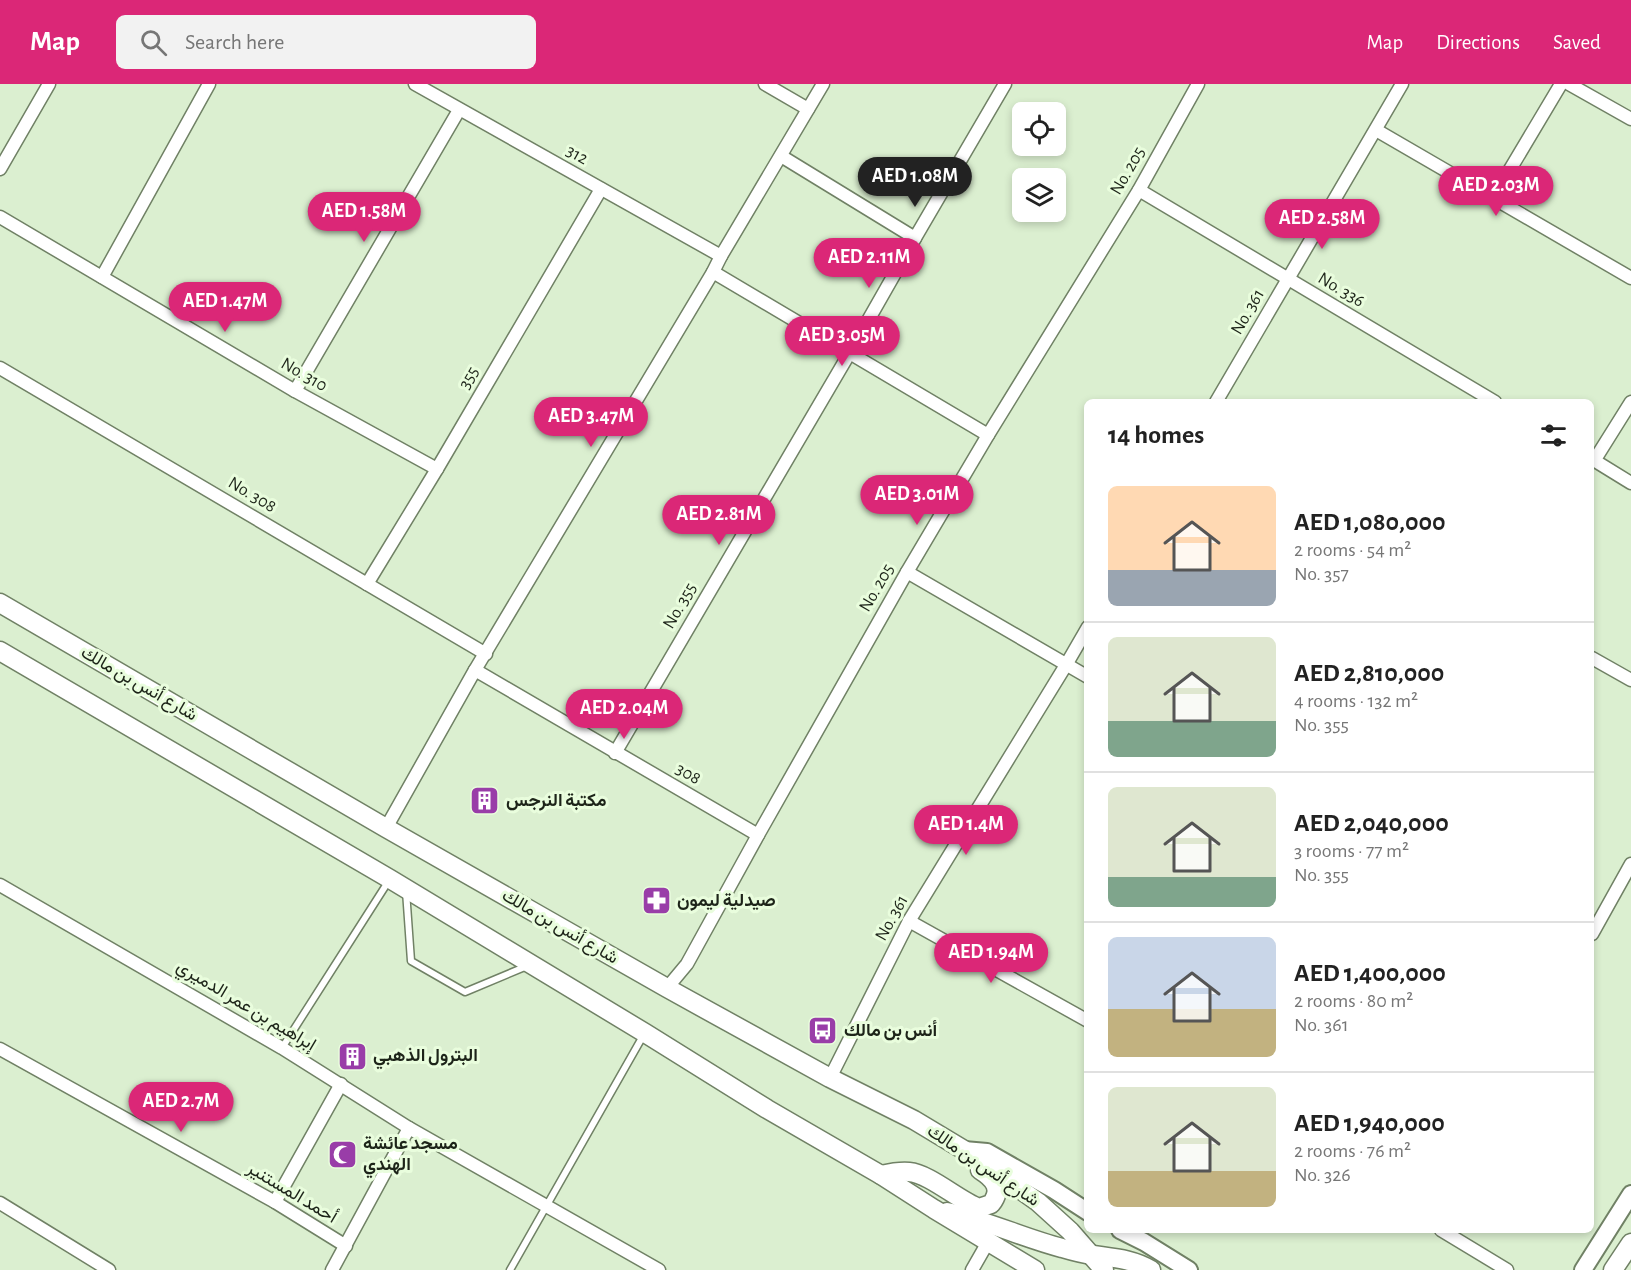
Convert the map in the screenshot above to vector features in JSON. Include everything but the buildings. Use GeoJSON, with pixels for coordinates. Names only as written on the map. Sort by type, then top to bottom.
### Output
{"type":"FeatureCollection","features":[{"type":"Feature","properties":{"kind":"main road","name":"شارع أنس بن مالك"},"geometry":{"type":"LineString","coordinates":[[0,603],[386,828],[667,988],[830,1078],[914,1120],[1038,1202],[1070,1231],[1104,1270]]}},
{"type":"Feature","properties":{"kind":"main road"},"geometry":{"type":"LineString","coordinates":[[0,651],[398,883],[1035,1270]]}},
{"type":"Feature","properties":{"kind":"main road"},"geometry":{"type":"LineString","coordinates":[[881,1175],[910,1172],[921,1175],[973,1206],[979,1208],[991,1204],[997,1191],[994,1182],[971,1163],[961,1149]]}},
{"type":"Feature","properties":{"kind":"main road"},"geometry":{"type":"LineString","coordinates":[[961,1149],[987,1152],[1084,1209]]}},
{"type":"Feature","properties":{"kind":"main road"},"geometry":{"type":"LineString","coordinates":[[1584,1270],[1631,1194]]}},
{"type":"Feature","properties":{"kind":"main road"},"geometry":{"type":"LineString","coordinates":[[934,1209],[970,1217],[1028,1238],[1091,1255],[1128,1260],[1151,1270]]}},
{"type":"Feature","properties":{"kind":"main road"},"geometry":{"type":"LineString","coordinates":[[1147,1236],[1189,1270]]}},
{"type":"Feature","properties":{"kind":"main road"},"geometry":{"type":"LineString","coordinates":[[1613,1268],[1631,1242]]}},
{"type":"Feature","properties":{"kind":"street"},"geometry":{"type":"LineString","coordinates":[[0,169],[49,84]]}},
{"type":"Feature","properties":{"kind":"street"},"geometry":{"type":"LineString","coordinates":[[102,277],[209,84]]}},
{"type":"Feature","properties":{"kind":"street","name":"312"},"geometry":{"type":"LineString","coordinates":[[415,84],[721,256]]}},
{"type":"Feature","properties":{"kind":"street"},"geometry":{"type":"LineString","coordinates":[[765,84],[808,109]]}},
{"type":"Feature","properties":{"kind":"street"},"geometry":{"type":"LineString","coordinates":[[386,828],[475,670],[823,84]]}},
{"type":"Feature","properties":{"kind":"street","name":"No. 355"},"geometry":{"type":"LineString","coordinates":[[615,753],[1005,84]]}},
{"type":"Feature","properties":{"kind":"street","name":"No. 205"},"geometry":{"type":"LineString","coordinates":[[667,988],[687,964],[907,572],[988,435],[1139,190],[1198,84]]}},
{"type":"Feature","properties":{"kind":"street","name":"No. 361"},"geometry":{"type":"LineString","coordinates":[[1218,399],[1402,84]]}},
{"type":"Feature","properties":{"kind":"street"},"geometry":{"type":"LineString","coordinates":[[1492,198],[1561,84]]}},
{"type":"Feature","properties":{"kind":"street"},"geometry":{"type":"LineString","coordinates":[[1569,84],[1631,120]]}},
{"type":"Feature","properties":{"kind":"street"},"geometry":{"type":"LineString","coordinates":[[295,391],[459,110]]}},
{"type":"Feature","properties":{"kind":"street"},"geometry":{"type":"LineString","coordinates":[[1376,130],[1631,278]]}},
{"type":"Feature","properties":{"kind":"street"},"geometry":{"type":"LineString","coordinates":[[781,156],[915,238]]}},
{"type":"Feature","properties":{"kind":"street","name":"355"},"geometry":{"type":"LineString","coordinates":[[366,584],[437,469],[601,189]]}},
{"type":"Feature","properties":{"kind":"street","name":"No. 336"},"geometry":{"type":"LineString","coordinates":[[1139,190],[1490,399]]}},
{"type":"Feature","properties":{"kind":"street","name":"No. 310"},"geometry":{"type":"LineString","coordinates":[[0,217],[295,391],[437,469]]}},
{"type":"Feature","properties":{"kind":"street"},"geometry":{"type":"LineString","coordinates":[[713,272],[988,435]]}},
{"type":"Feature","properties":{"kind":"street","name":"No. 308"},"geometry":{"type":"LineString","coordinates":[[0,368],[486,654]]}},
{"type":"Feature","properties":{"kind":"street"},"geometry":{"type":"LineString","coordinates":[[1594,458],[1631,402]]}},
{"type":"Feature","properties":{"kind":"street"},"geometry":{"type":"LineString","coordinates":[[1594,461],[1631,483]]}},
{"type":"Feature","properties":{"kind":"street"},"geometry":{"type":"LineString","coordinates":[[907,572],[1084,675]]}},
{"type":"Feature","properties":{"kind":"street","name":"No. 361"},"geometry":{"type":"LineString","coordinates":[[830,1078],[909,921],[1084,634]]}},
{"type":"Feature","properties":{"kind":"street"},"geometry":{"type":"LineString","coordinates":[[1594,660],[1631,680]]}},
{"type":"Feature","properties":{"kind":"street","name":"308"},"geometry":{"type":"LineString","coordinates":[[475,670],[758,835]]}},
{"type":"Feature","properties":{"kind":"street"},"geometry":{"type":"LineString","coordinates":[[1594,930],[1631,864]]}},
{"type":"Feature","properties":{"kind":"street","name":"إبراهيم بن عمر الدميري"},"geometry":{"type":"LineString","coordinates":[[0,885],[282,1048],[409,1128],[659,1270]]}},
{"type":"Feature","properties":{"kind":"street"},"geometry":{"type":"LineString","coordinates":[[909,921],[1084,1019]]}},
{"type":"Feature","properties":{"kind":"street","name":"أحمد المستنير"},"geometry":{"type":"LineString","coordinates":[[0,1049],[275,1202],[346,1246]]}},
{"type":"Feature","properties":{"kind":"street"},"geometry":{"type":"LineString","coordinates":[[275,1202],[341,1084]]}},
{"type":"Feature","properties":{"kind":"street"},"geometry":{"type":"LineString","coordinates":[[332,1270],[409,1128]]}},
{"type":"Feature","properties":{"kind":"street"},"geometry":{"type":"LineString","coordinates":[[0,1203],[109,1270]]}},
{"type":"Feature","properties":{"kind":"street"},"geometry":{"type":"LineString","coordinates":[[1447,1233],[1507,1270]]}},
{"type":"Feature","properties":{"kind":"street"},"geometry":{"type":"LineString","coordinates":[[972,1270],[988,1242]]}},
{"type":"Feature","properties":{"kind":"lane"},"geometry":{"type":"LineString","coordinates":[[398,883],[411,961],[465,992],[532,964]]}},
{"type":"Feature","properties":{"kind":"lane"},"geometry":{"type":"LineString","coordinates":[[282,1048],[398,883]]}},
{"type":"Feature","properties":{"kind":"lane"},"geometry":{"type":"LineString","coordinates":[[510,1270],[645,1033]]}},
{"type":"Feature","properties":{"kind":"place","name":"مكتبة النرجس"},"geometry":{"type":"Point","coordinates":[485,801]}},
{"type":"Feature","properties":{"kind":"place","name":"صيدلية ليمون"},"geometry":{"type":"Point","coordinates":[656,901]}},
{"type":"Feature","properties":{"kind":"place","name":"أنس بن مالك"},"geometry":{"type":"Point","coordinates":[823,1031]}},
{"type":"Feature","properties":{"kind":"place","name":"البترول الذهبي"},"geometry":{"type":"Point","coordinates":[352,1056]}},
{"type":"Feature","properties":{"kind":"place","name":"مسجد عائشة الهندي"},"geometry":{"type":"Point","coordinates":[342,1154]}}]}
